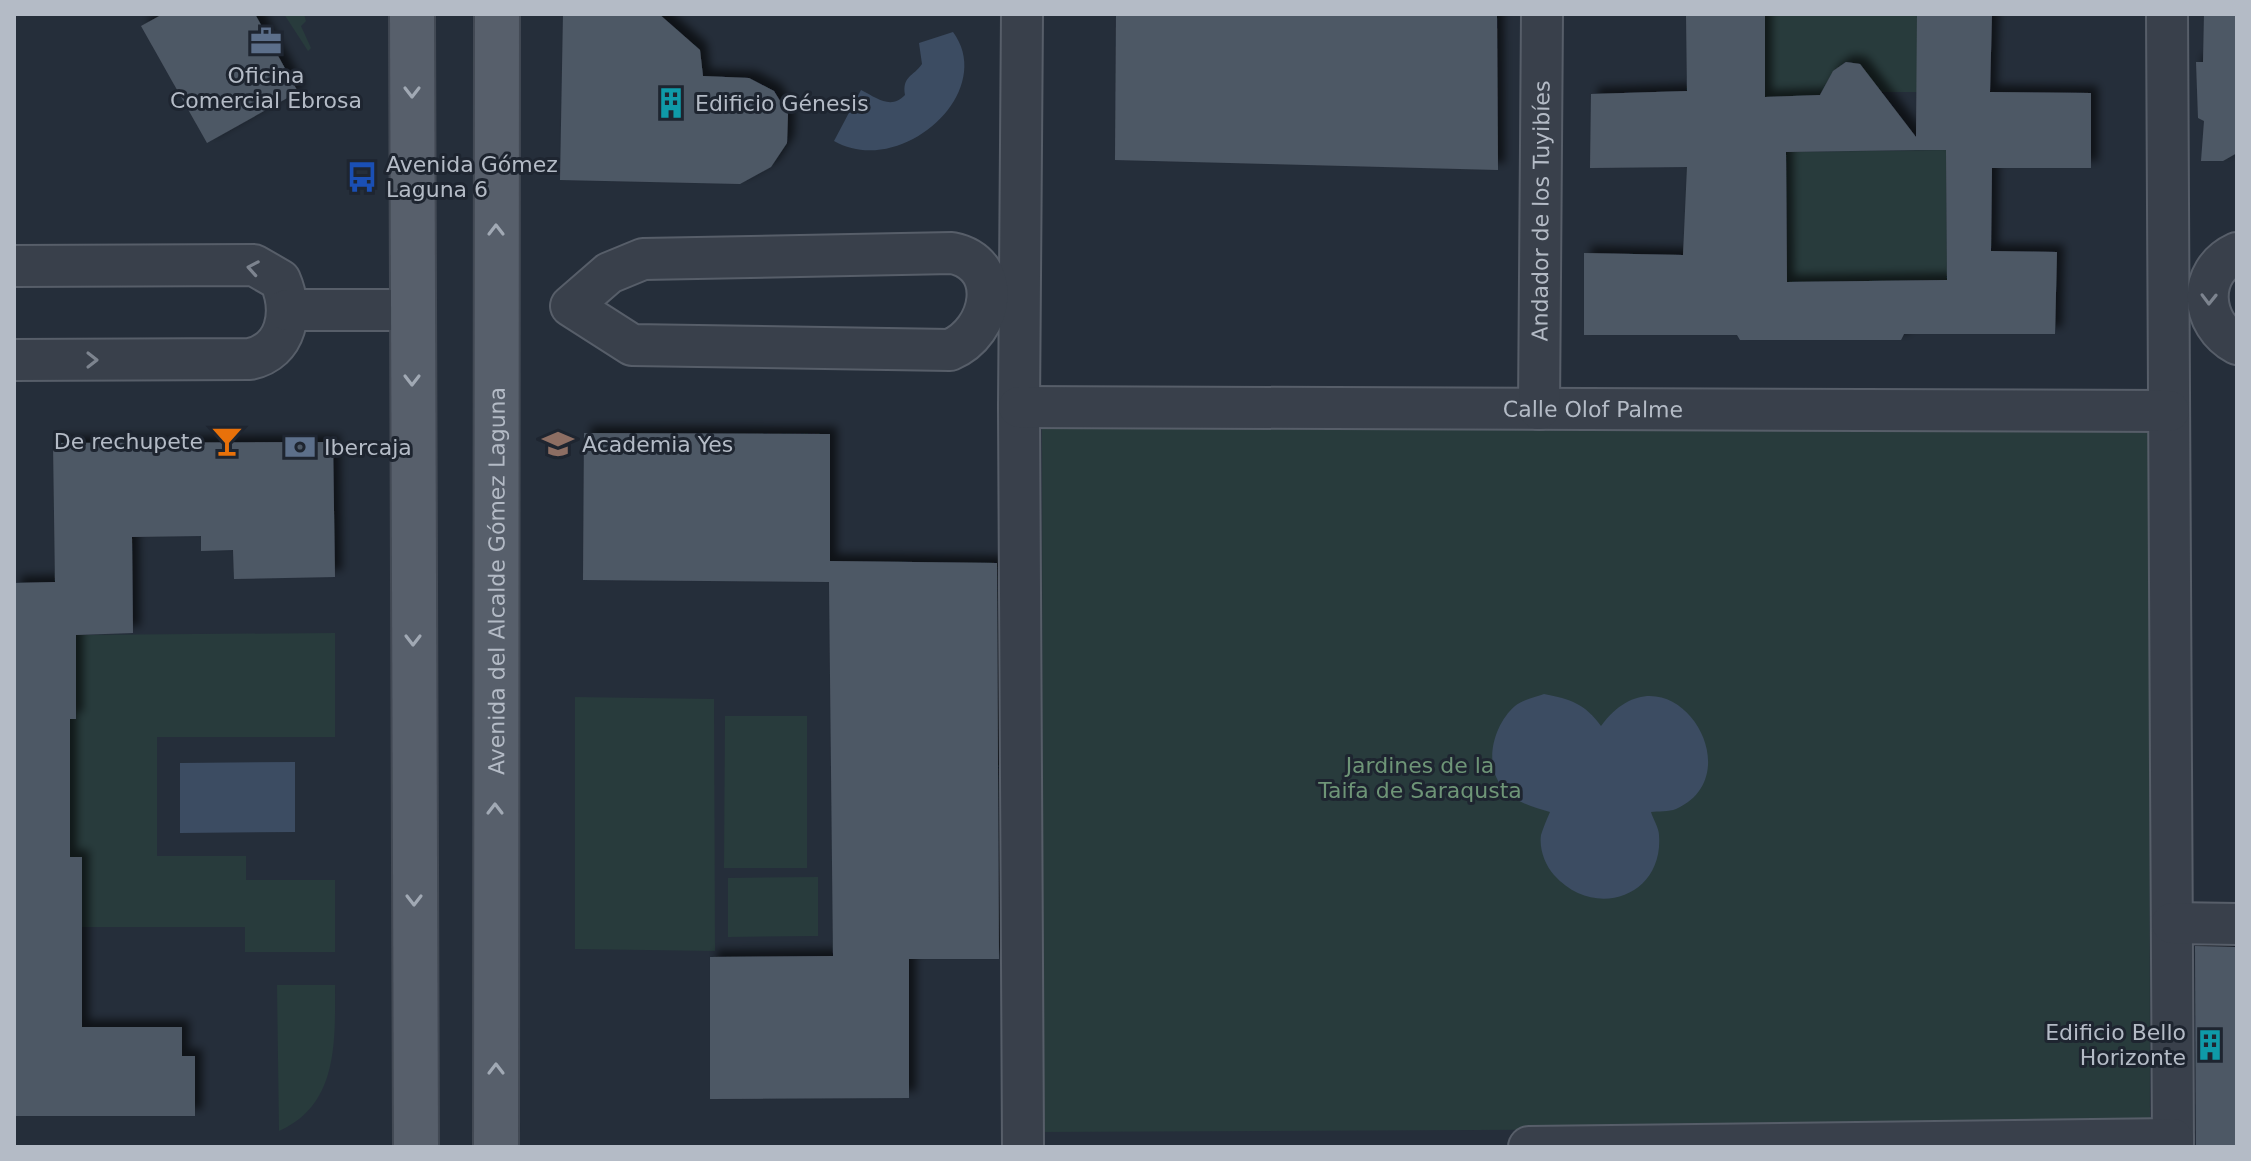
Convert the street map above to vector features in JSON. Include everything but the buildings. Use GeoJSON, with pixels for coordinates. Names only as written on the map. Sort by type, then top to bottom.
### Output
{"type":"FeatureCollection","features":[{"type":"Feature","properties":{"kind":"main road"},"geometry":{"type":"LineString","coordinates":[[412,14],[416,1147]]}},
{"type":"Feature","properties":{"kind":"main road","name":"Avenida del Alcalde Gómez Laguna"},"geometry":{"type":"LineString","coordinates":[[496,1147],[497,14]]}},
{"type":"Feature","properties":{"kind":"street"},"geometry":{"type":"LineString","coordinates":[[1022,14],[1019,407],[1023,1147]]}},
{"type":"Feature","properties":{"kind":"street","name":"Andador de los Tuyibíes"},"geometry":{"type":"LineString","coordinates":[[1539,409],[1542,14]]}},
{"type":"Feature","properties":{"kind":"street"},"geometry":{"type":"LineString","coordinates":[[1529,1147],[2173,1143],[2167,14]]}},
{"type":"Feature","properties":{"kind":"street"},"geometry":{"type":"LineString","coordinates":[[952,253],[968,256],[981,268],[986,295],[983,320],[975,335],[950,350],[632,345],[617,339],[571,306],[609,273],[643,259],[952,253]]}},
{"type":"Feature","properties":{"kind":"street"},"geometry":{"type":"LineString","coordinates":[[2237,253],[2224,260],[2214,271],[2207,303],[2214,326],[2237,344]]}},
{"type":"Feature","properties":{"kind":"street"},"geometry":{"type":"LineString","coordinates":[[14,266],[254,265],[280,280],[287,310],[283,336],[274,349],[250,359],[14,360]]}},
{"type":"Feature","properties":{"kind":"street"},"geometry":{"type":"LineString","coordinates":[[287,310],[411,310]]}},
{"type":"Feature","properties":{"kind":"street","name":"Calle Olof Palme"},"geometry":{"type":"LineString","coordinates":[[1019,407],[2169,411]]}},
{"type":"Feature","properties":{"kind":"street"},"geometry":{"type":"LineString","coordinates":[[2172,923],[2237,924]]}},
{"type":"Feature","properties":{"kind":"green space"},"geometry":{"type":"Polygon","coordinates":[[[284,14],[304,14],[306,21],[301,26],[311,48],[308,51],[284,14]]]}},
{"type":"Feature","properties":{"kind":"green space"},"geometry":{"type":"Polygon","coordinates":[[[1765,14],[1917,14],[1917,92],[1878,92],[1860,64],[1846,62],[1833,71],[1820,95],[1765,97],[1765,14]]]}},
{"type":"Feature","properties":{"kind":"green space"},"geometry":{"type":"Polygon","coordinates":[[[1946,150],[1947,280],[1787,282],[1786,152],[1946,150]]]}},
{"type":"Feature","properties":{"kind":"green space","name":"Jardines de la Taifa de Saraqusta"},"geometry":{"type":"Polygon","coordinates":[[[2149,420],[2150,1127],[1043,1132],[1042,426],[2149,420]]]}},
{"type":"Feature","properties":{"kind":"green space"},"geometry":{"type":"Polygon","coordinates":[[[335,633],[335,737],[157,737],[157,856],[246,856],[246,880],[335,880],[335,952],[245,952],[245,927],[82,927],[82,857],[70,857],[70,765],[64,719],[76,718],[76,635],[335,633]]]}},
{"type":"Feature","properties":{"kind":"green space"},"geometry":{"type":"Polygon","coordinates":[[[575,697],[714,699],[715,951],[575,949],[575,697]]]}},
{"type":"Feature","properties":{"kind":"green space"},"geometry":{"type":"Polygon","coordinates":[[[725,716],[807,716],[807,868],[724,868],[725,716]]]}},
{"type":"Feature","properties":{"kind":"green space"},"geometry":{"type":"Polygon","coordinates":[[[818,877],[818,936],[728,937],[728,878],[818,877]]]}},
{"type":"Feature","properties":{"kind":"green space"},"geometry":{"type":"Polygon","coordinates":[[[277,985],[335,985],[333,1049],[323,1088],[299,1120],[279,1131],[277,985]]]}},
{"type":"Feature","properties":{"kind":"water"},"geometry":{"type":"Polygon","coordinates":[[[953,32],[964,56],[963,80],[953,103],[935,124],[913,139],[887,149],[860,150],[834,141],[861,90],[884,101],[900,99],[905,95],[907,80],[922,64],[919,43],[953,32]]]}},
{"type":"Feature","properties":{"kind":"water"},"geometry":{"type":"Polygon","coordinates":[[[1544,694],[1577,704],[1601,726],[1626,702],[1652,696],[1675,703],[1694,720],[1705,743],[1708,768],[1699,791],[1676,809],[1651,812],[1659,832],[1658,856],[1639,887],[1624,895],[1607,899],[1588,897],[1570,889],[1554,875],[1545,862],[1541,846],[1541,835],[1550,812],[1515,798],[1498,781],[1492,758],[1501,724],[1518,704],[1544,694]]]}},
{"type":"Feature","properties":{"kind":"water"},"geometry":{"type":"Polygon","coordinates":[[[295,762],[295,832],[180,833],[180,763],[295,762]]]}},
{"type":"Feature","properties":{"kind":"place","name":"Oficina Comercial Ebrosa"},"geometry":{"type":"Point","coordinates":[266,41]}},
{"type":"Feature","properties":{"kind":"place","name":"Edificio Génesis"},"geometry":{"type":"Point","coordinates":[671,103]}},
{"type":"Feature","properties":{"kind":"place","name":"Avenida Gómez Laguna 6"},"geometry":{"type":"Point","coordinates":[362,177]}},
{"type":"Feature","properties":{"kind":"place","name":"De rechupete"},"geometry":{"type":"Point","coordinates":[227,441]}},
{"type":"Feature","properties":{"kind":"place","name":"Academia Yes"},"geometry":{"type":"Point","coordinates":[558,444]}},
{"type":"Feature","properties":{"kind":"place","name":"Ibercaja"},"geometry":{"type":"Point","coordinates":[300,447]}},
{"type":"Feature","properties":{"kind":"place","name":"Edificio Bello Horizonte"},"geometry":{"type":"Point","coordinates":[2210,1045]}}]}
